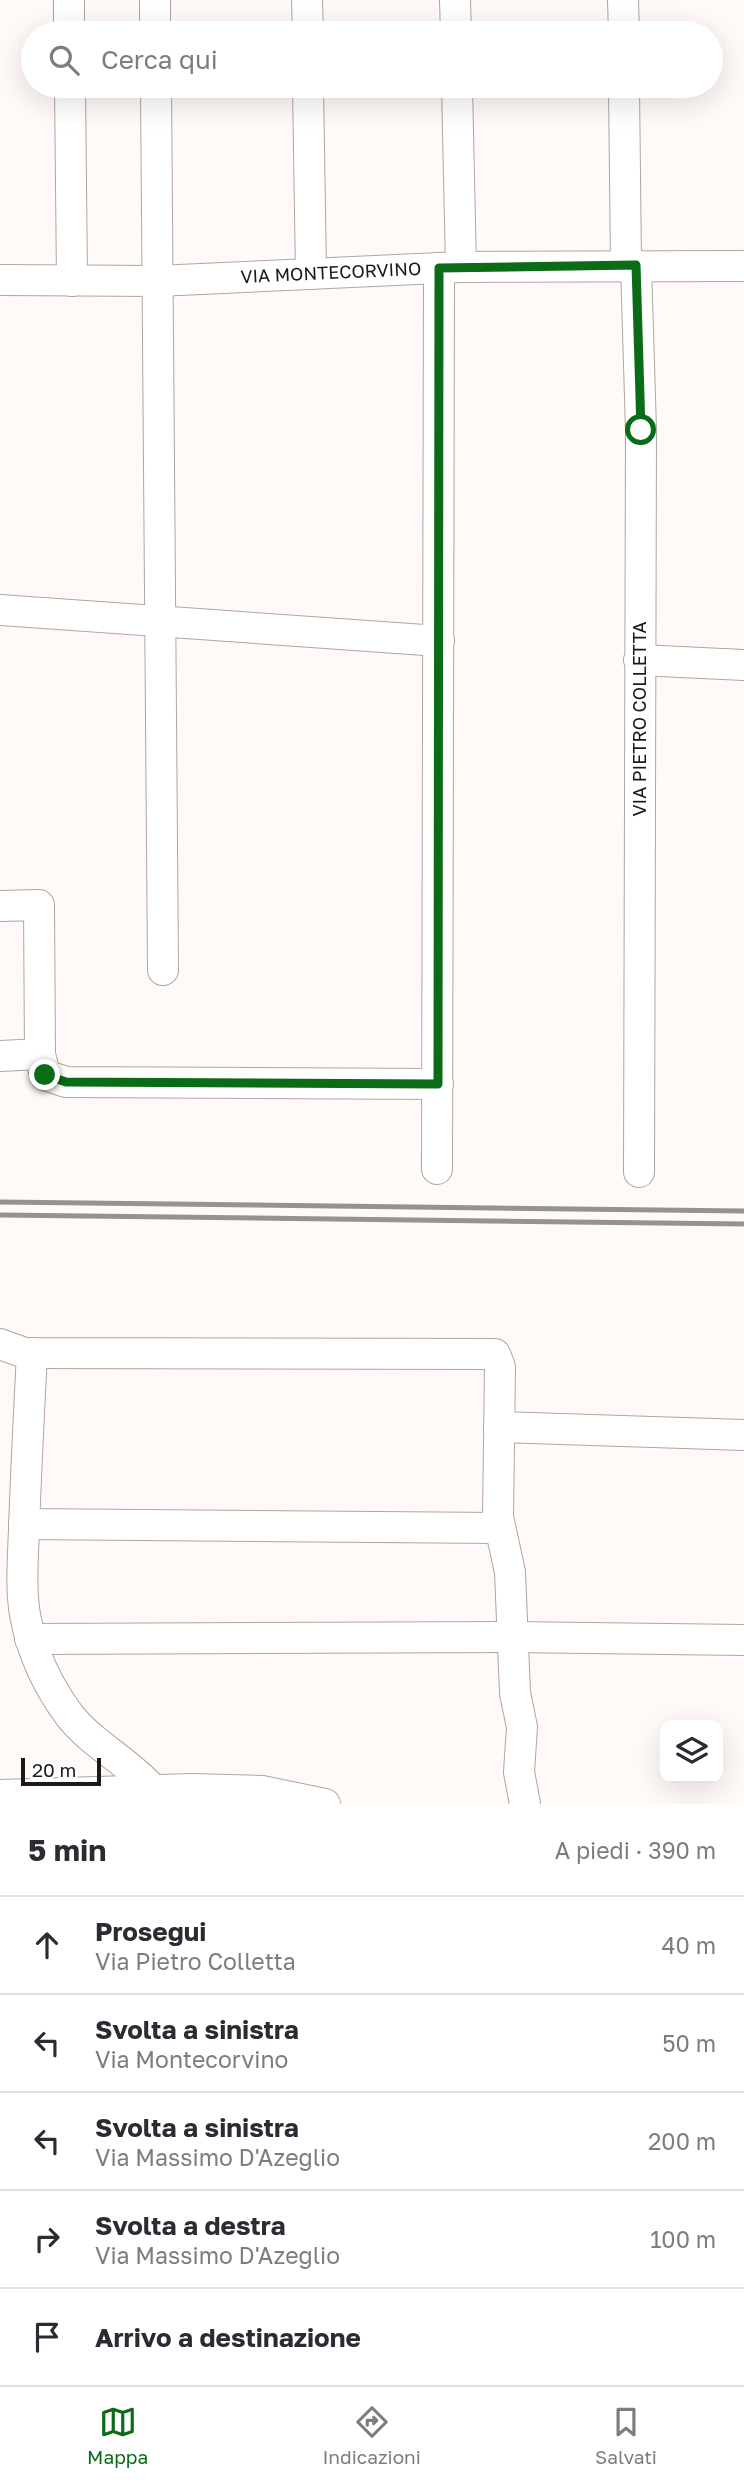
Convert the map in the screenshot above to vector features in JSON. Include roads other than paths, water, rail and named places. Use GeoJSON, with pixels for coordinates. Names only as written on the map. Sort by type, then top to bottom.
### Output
{"type":"FeatureCollection","features":[{"type":"Feature","properties":{"kind":"street"},"geometry":{"type":"LineString","coordinates":[[69,0],[69,21]]}},
{"type":"Feature","properties":{"kind":"street"},"geometry":{"type":"LineString","coordinates":[[155,0],[155,21]]}},
{"type":"Feature","properties":{"kind":"street"},"geometry":{"type":"LineString","coordinates":[[307,0],[308,21]]}},
{"type":"Feature","properties":{"kind":"street"},"geometry":{"type":"LineString","coordinates":[[455,0],[456,21]]}},
{"type":"Feature","properties":{"kind":"street"},"geometry":{"type":"LineString","coordinates":[[623,0],[624,21]]}},
{"type":"Feature","properties":{"kind":"street"},"geometry":{"type":"LineString","coordinates":[[70,98],[72,281]]}},
{"type":"Feature","properties":{"kind":"street"},"geometry":{"type":"LineString","coordinates":[[156,98],[163,970]]}},
{"type":"Feature","properties":{"kind":"street"},"geometry":{"type":"LineString","coordinates":[[309,98],[311,274]]}},
{"type":"Feature","properties":{"kind":"street"},"geometry":{"type":"LineString","coordinates":[[437,1170],[439,641],[457,98]]}},
{"type":"Feature","properties":{"kind":"street","name":"VIA PIETRO COLLETTA"},"geometry":{"type":"LineString","coordinates":[[624,98],[641,430],[639,1172]]}},
{"type":"Feature","properties":{"kind":"street","name":"VIA MONTECORVINO"},"geometry":{"type":"LineString","coordinates":[[0,281],[158,281],[450,267],[744,266]]}},
{"type":"Feature","properties":{"kind":"street"},"geometry":{"type":"LineString","coordinates":[[0,610],[439,641]]}},
{"type":"Feature","properties":{"kind":"street"},"geometry":{"type":"LineString","coordinates":[[639,660],[744,665]]}},
{"type":"Feature","properties":{"kind":"street"},"geometry":{"type":"LineString","coordinates":[[0,906],[39,905],[42,1065]]}},
{"type":"Feature","properties":{"kind":"street"},"geometry":{"type":"LineString","coordinates":[[0,1056],[42,1065],[66,1082],[438,1084]]}},
{"type":"Feature","properties":{"kind":"street"},"geometry":{"type":"LineString","coordinates":[[0,1344],[32,1353],[495,1354],[500,1367],[499,1528],[510,1572],[511,1636],[522,1727],[519,1772],[525,1804]]}},
{"type":"Feature","properties":{"kind":"street"},"geometry":{"type":"LineString","coordinates":[[32,1353],[24,1524],[12,1561],[30,1639],[50,1684],[71,1717],[103,1748],[140,1775],[153,1790]]}},
{"type":"Feature","properties":{"kind":"street"},"geometry":{"type":"LineString","coordinates":[[499,1427],[744,1435]]}},
{"type":"Feature","properties":{"kind":"street"},"geometry":{"type":"LineString","coordinates":[[24,1524],[499,1528]]}},
{"type":"Feature","properties":{"kind":"street"},"geometry":{"type":"LineString","coordinates":[[30,1639],[511,1636],[744,1640]]}},
{"type":"Feature","properties":{"kind":"street"},"geometry":{"type":"LineString","coordinates":[[0,1795],[153,1790],[262,1791],[321,1803]]}},
{"type":"Feature","properties":{"kind":"railway"},"geometry":{"type":"LineString","coordinates":[[0,1202],[744,1211]]}},
{"type":"Feature","properties":{"kind":"railway"},"geometry":{"type":"LineString","coordinates":[[0,1215],[744,1224]]}}]}
